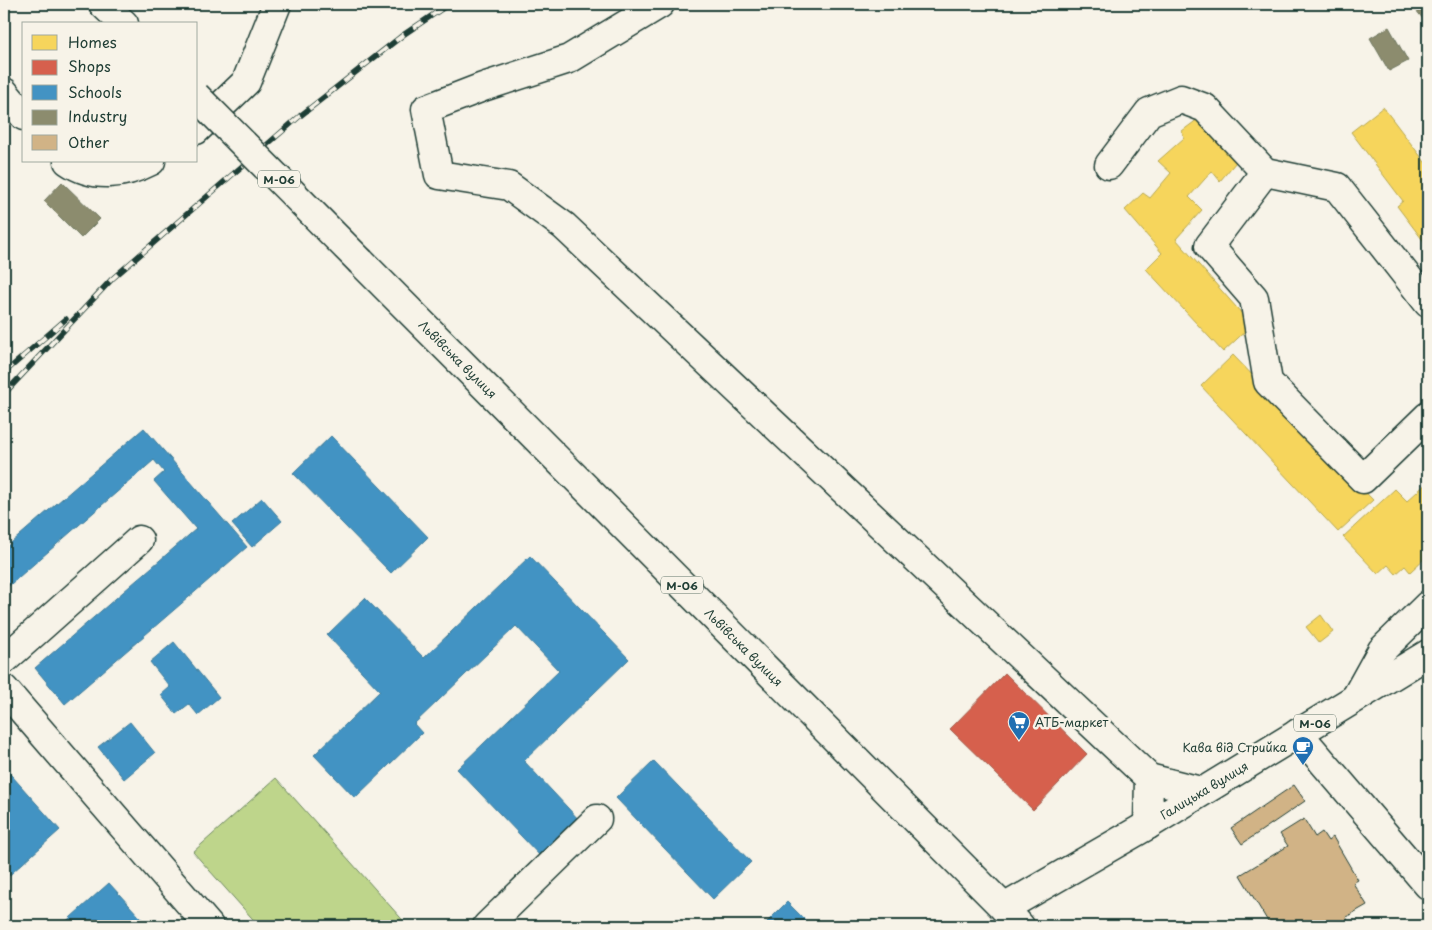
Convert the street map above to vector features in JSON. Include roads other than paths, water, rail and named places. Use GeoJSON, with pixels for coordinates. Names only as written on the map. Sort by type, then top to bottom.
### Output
{"type":"FeatureCollection","features":[{"type":"Feature","properties":{"kind":"main road"},"geometry":{"type":"LineString","coordinates":[[103,4],[122,22]]}},
{"type":"Feature","properties":{"kind":"main road"},"geometry":{"type":"LineString","coordinates":[[198,128],[246,82],[277,4]]}},
{"type":"Feature","properties":{"kind":"main road"},"geometry":{"type":"LineString","coordinates":[[660,4],[568,59],[483,87],[426,109],[439,175],[509,186],[564,226],[1149,778],[1201,791]]}},
{"type":"Feature","properties":{"kind":"main road"},"geometry":{"type":"LineString","coordinates":[[4,92],[22,114]]}},
{"type":"Feature","properties":{"kind":"main road","name":"Львівська вулиця"},"geometry":{"type":"LineString","coordinates":[[198,98],[1012,917]]}},
{"type":"Feature","properties":{"kind":"main road"},"geometry":{"type":"LineString","coordinates":[[1109,165],[1149,112],[1181,99],[1204,108],[1265,172],[1337,187],[1428,303]]}},
{"type":"Feature","properties":{"kind":"main road"},"geometry":{"type":"LineString","coordinates":[[69,162],[78,168],[97,173],[118,173],[149,162]]}},
{"type":"Feature","properties":{"kind":"main road"},"geometry":{"type":"LineString","coordinates":[[1265,172],[1209,246],[1254,298],[1268,382],[1363,479],[1428,416]]}},
{"type":"Feature","properties":{"kind":"main road"},"geometry":{"type":"LineString","coordinates":[[4,660],[138,540]]}},
{"type":"Feature","properties":{"kind":"main road"},"geometry":{"type":"LineString","coordinates":[[1356,697],[1382,650],[1428,605]]}},
{"type":"Feature","properties":{"kind":"main road","name":"Галицька вулиця"},"geometry":{"type":"LineString","coordinates":[[1012,917],[1201,791],[1428,654]]}},
{"type":"Feature","properties":{"kind":"main road"},"geometry":{"type":"LineString","coordinates":[[4,688],[209,926]]}},
{"type":"Feature","properties":{"kind":"main road"},"geometry":{"type":"LineString","coordinates":[[1298,733],[1428,885]]}},
{"type":"Feature","properties":{"kind":"main road"},"geometry":{"type":"LineString","coordinates":[[1148,825],[1149,778]]}},
{"type":"Feature","properties":{"kind":"main road"},"geometry":{"type":"LineString","coordinates":[[487,926],[597,819]]}},
{"type":"Feature","properties":{"kind":"railway"},"geometry":{"type":"LineString","coordinates":[[4,394],[112,279],[300,116],[403,35],[449,4]]}},
{"type":"Feature","properties":{"kind":"railway"},"geometry":{"type":"LineString","coordinates":[[4,373],[66,319]]}},
{"type":"Feature","properties":{"kind":"place","name":"АТБ-маркет"},"geometry":{"type":"Point","coordinates":[1019,741]}},
{"type":"Feature","properties":{"kind":"place","name":"Кава від Стрийка"},"geometry":{"type":"Point","coordinates":[1303,766]}}]}
